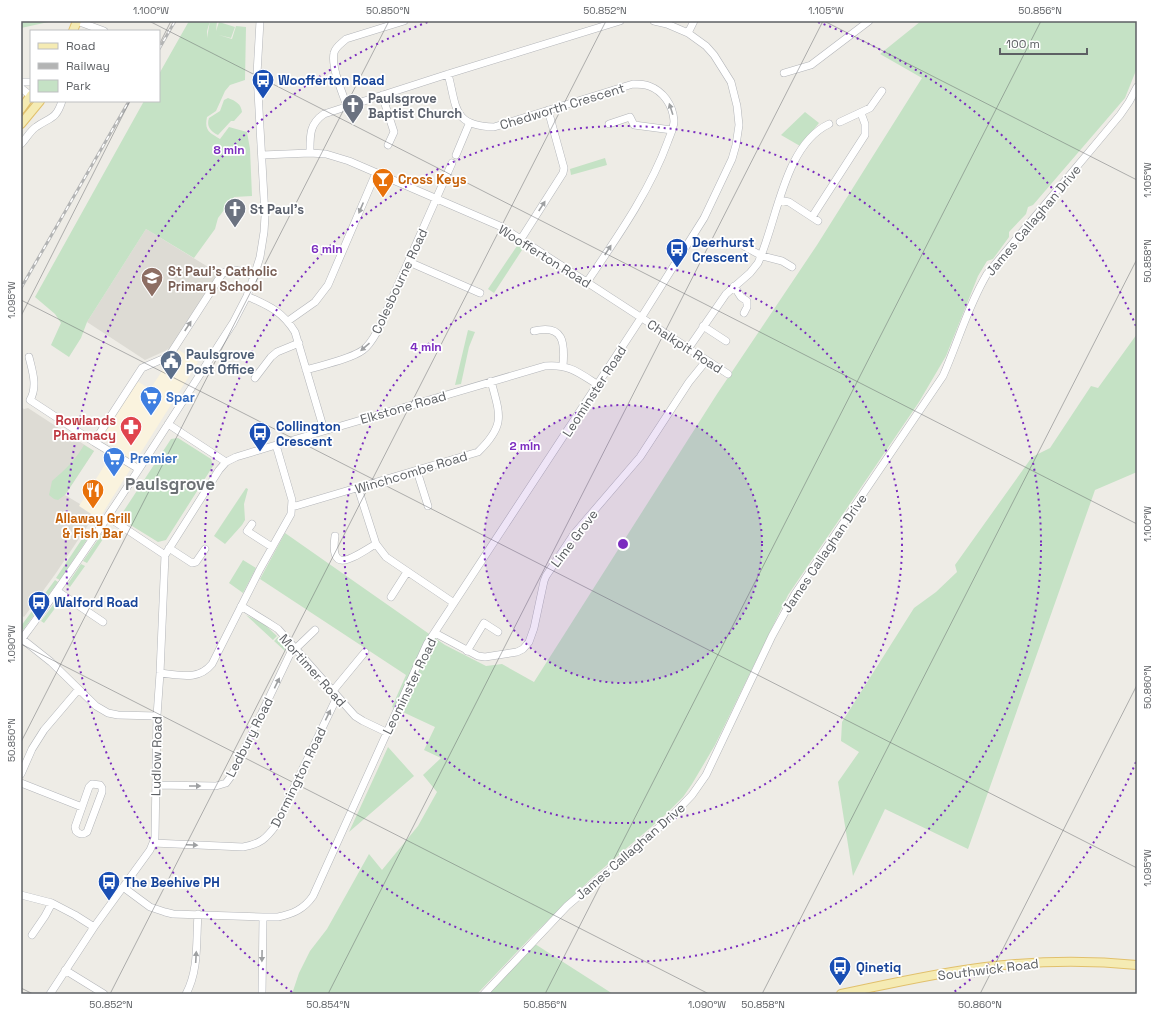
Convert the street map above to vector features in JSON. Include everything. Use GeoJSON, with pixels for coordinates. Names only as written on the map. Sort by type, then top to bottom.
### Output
{"type":"FeatureCollection","features":[{"type":"Feature","properties":{"kind":"main road"},"geometry":{"type":"LineString","coordinates":[[21,109],[29,99]]}},
{"type":"Feature","properties":{"kind":"main road"},"geometry":{"type":"LineString","coordinates":[[30,102],[33,110]]}},
{"type":"Feature","properties":{"kind":"main road"},"geometry":{"type":"LineString","coordinates":[[21,124],[39,102]]}},
{"type":"Feature","properties":{"kind":"main road","name":"Southwick Road"},"geometry":{"type":"LineString","coordinates":[[841,994],[924,977],[985,967],[1067,962],[1137,965]]}},
{"type":"Feature","properties":{"kind":"street"},"geometry":{"type":"LineString","coordinates":[[77,21],[94,29]]}},
{"type":"Feature","properties":{"kind":"street"},"geometry":{"type":"LineString","coordinates":[[157,716],[118,715],[108,713],[96,706],[78,690],[51,662],[21,640],[108,517],[233,323],[247,296],[260,257],[265,216],[257,74],[260,21]]}},
{"type":"Feature","properties":{"kind":"street"},"geometry":{"type":"LineString","coordinates":[[347,106],[333,62],[334,52],[346,39],[404,21]]}},
{"type":"Feature","properties":{"kind":"street"},"geometry":{"type":"LineString","coordinates":[[310,153],[310,131],[318,118],[324,114],[620,21]]}},
{"type":"Feature","properties":{"kind":"street"},"geometry":{"type":"LineString","coordinates":[[641,318],[704,218],[732,159],[739,125],[737,106],[731,82],[714,55],[706,46],[688,33],[668,24],[654,21]]}},
{"type":"Feature","properties":{"kind":"street"},"geometry":{"type":"LineString","coordinates":[[688,33],[694,21]]}},
{"type":"Feature","properties":{"kind":"street"},"geometry":{"type":"LineString","coordinates":[[784,73],[811,65],[870,21]]}},
{"type":"Feature","properties":{"kind":"street"},"geometry":{"type":"LineString","coordinates":[[448,74],[459,115],[469,124],[456,155]]}},
{"type":"Feature","properties":{"kind":"street","name":"Chedworth Crescent"},"geometry":{"type":"LineString","coordinates":[[469,124],[494,128],[634,84],[647,85],[659,91],[668,100],[674,122],[664,153],[650,181],[619,233],[587,282]]}},
{"type":"Feature","properties":{"kind":"street","name":"James Callaghan Drive"},"geometry":{"type":"LineString","coordinates":[[484,994],[567,906],[670,818],[699,785],[715,757],[786,608],[943,376],[955,350],[972,302],[987,274],[1120,115],[1137,87]]}},
{"type":"Feature","properties":{"kind":"street"},"geometry":{"type":"LineString","coordinates":[[21,88],[29,99]]}},
{"type":"Feature","properties":{"kind":"street"},"geometry":{"type":"LineString","coordinates":[[840,122],[870,108],[882,91]]}},
{"type":"Feature","properties":{"kind":"street"},"geometry":{"type":"LineString","coordinates":[[382,95],[394,132],[388,144]]}},
{"type":"Feature","properties":{"kind":"street"},"geometry":{"type":"LineString","coordinates":[[21,144],[35,128],[52,118],[59,110],[62,102]]}},
{"type":"Feature","properties":{"kind":"street"},"geometry":{"type":"LineString","coordinates":[[521,239],[561,177],[564,168],[548,110]]}},
{"type":"Feature","properties":{"kind":"street"},"geometry":{"type":"LineString","coordinates":[[780,200],[789,202],[815,219],[864,135],[865,124],[861,113]]}},
{"type":"Feature","properties":{"kind":"street"},"geometry":{"type":"LineString","coordinates":[[609,124],[630,117],[634,125],[672,130]]}},
{"type":"Feature","properties":{"kind":"street"},"geometry":{"type":"LineString","coordinates":[[688,349],[726,294],[750,273],[758,263],[762,256],[792,168],[804,146],[821,128],[829,124]]}},
{"type":"Feature","properties":{"kind":"street","name":"Woofferton Road"},"geometry":{"type":"LineString","coordinates":[[262,155],[310,153],[326,154],[349,161],[502,227],[641,318]]}},
{"type":"Feature","properties":{"kind":"street","name":"Colesbourne Road"},"geometry":{"type":"LineString","coordinates":[[306,370],[353,355],[370,343],[378,330],[409,262],[452,163]]}},
{"type":"Feature","properties":{"kind":"street"},"geometry":{"type":"LineString","coordinates":[[288,321],[315,302],[328,284],[376,173]]}},
{"type":"Feature","properties":{"kind":"street"},"geometry":{"type":"LineString","coordinates":[[736,245],[742,245],[762,256],[782,261],[792,267]]}},
{"type":"Feature","properties":{"kind":"street"},"geometry":{"type":"LineString","coordinates":[[409,262],[480,293]]}},
{"type":"Feature","properties":{"kind":"street"},"geometry":{"type":"LineString","coordinates":[[94,442],[142,368],[165,358],[171,353],[222,274],[227,270],[233,269],[254,276]]}},
{"type":"Feature","properties":{"kind":"street"},"geometry":{"type":"LineString","coordinates":[[734,286],[741,297],[747,301],[747,307],[744,312]]}},
{"type":"Feature","properties":{"kind":"street"},"geometry":{"type":"LineString","coordinates":[[247,296],[282,314],[295,332],[324,430]]}},
{"type":"Feature","properties":{"kind":"street","name":"Chalkpit Road"},"geometry":{"type":"LineString","coordinates":[[641,318],[728,374]]}},
{"type":"Feature","properties":{"kind":"street","name":"Leominster Road"},"geometry":{"type":"LineString","coordinates":[[123,888],[154,909],[173,914],[278,917],[292,914],[304,906],[313,896],[427,644],[641,318]]}},
{"type":"Feature","properties":{"kind":"street"},"geometry":{"type":"LineString","coordinates":[[703,326],[726,341]]}},
{"type":"Feature","properties":{"kind":"street"},"geometry":{"type":"LineString","coordinates":[[534,331],[545,329],[552,330],[558,335],[564,344],[563,366]]}},
{"type":"Feature","properties":{"kind":"street"},"geometry":{"type":"LineString","coordinates":[[255,378],[271,357],[277,352],[299,343]]}},
{"type":"Feature","properties":{"kind":"street"},"geometry":{"type":"LineString","coordinates":[[28,357],[34,383],[34,389],[30,400],[94,442],[139,469]]}},
{"type":"Feature","properties":{"kind":"street","name":"Lime Grove"},"geometry":{"type":"LineString","coordinates":[[435,633],[478,656],[485,657],[508,654],[523,649],[529,642],[546,576],[570,538],[640,457],[689,382],[706,361]]}},
{"type":"Feature","properties":{"kind":"street","name":"Elkstone Road"},"geometry":{"type":"LineString","coordinates":[[226,462],[236,457],[324,430],[545,366],[563,366],[575,370],[598,385]]}},
{"type":"Feature","properties":{"kind":"street","name":"Winchcombe Road"},"geometry":{"type":"LineString","coordinates":[[292,507],[478,452],[489,441],[497,427],[499,413],[491,381]]}},
{"type":"Feature","properties":{"kind":"street"},"geometry":{"type":"LineString","coordinates":[[167,551],[219,470],[226,462],[168,424]]}},
{"type":"Feature","properties":{"kind":"street"},"geometry":{"type":"LineString","coordinates":[[160,673],[194,676],[208,669],[291,514],[292,500],[276,445]]}},
{"type":"Feature","properties":{"kind":"street"},"geometry":{"type":"LineString","coordinates":[[417,471],[428,506]]}},
{"type":"Feature","properties":{"kind":"street"},"geometry":{"type":"LineString","coordinates":[[358,488],[376,544],[386,557],[406,572],[454,603]]}},
{"type":"Feature","properties":{"kind":"street"},"geometry":{"type":"LineString","coordinates":[[108,517],[167,551],[192,563],[196,562],[204,549]]}},
{"type":"Feature","properties":{"kind":"street"},"geometry":{"type":"LineString","coordinates":[[252,524],[247,531],[272,547]]}},
{"type":"Feature","properties":{"kind":"street"},"geometry":{"type":"LineString","coordinates":[[335,536],[333,550],[336,557],[341,560],[347,561],[376,544]]}},
{"type":"Feature","properties":{"kind":"street","name":"Ludlow Road"},"geometry":{"type":"LineString","coordinates":[[50,994],[94,927],[150,850],[155,838],[157,716],[167,551]]}},
{"type":"Feature","properties":{"kind":"street"},"geometry":{"type":"LineString","coordinates":[[391,597],[406,572]]}},
{"type":"Feature","properties":{"kind":"street"},"geometry":{"type":"LineString","coordinates":[[57,591],[103,622]]}},
{"type":"Feature","properties":{"kind":"street","name":"Mortimer Road"},"geometry":{"type":"LineString","coordinates":[[241,606],[278,629],[355,716],[386,732]]}},
{"type":"Feature","properties":{"kind":"street"},"geometry":{"type":"LineString","coordinates":[[467,651],[484,623],[498,632]]}},
{"type":"Feature","properties":{"kind":"street"},"geometry":{"type":"LineString","coordinates":[[295,650],[315,630]]}},
{"type":"Feature","properties":{"kind":"street","name":"Ledbury Road"},"geometry":{"type":"LineString","coordinates":[[156,785],[216,786],[226,783],[232,775],[290,654],[295,650]]}},
{"type":"Feature","properties":{"kind":"street","name":"Dormington Road"},"geometry":{"type":"LineString","coordinates":[[153,843],[243,847],[255,845],[268,836],[276,825],[335,695],[365,652]]}},
{"type":"Feature","properties":{"kind":"street"},"geometry":{"type":"LineString","coordinates":[[21,774],[32,750],[44,730],[78,690]]}},
{"type":"Feature","properties":{"kind":"street"},"geometry":{"type":"LineString","coordinates":[[21,784],[82,807]]}},
{"type":"Feature","properties":{"kind":"street"},"geometry":{"type":"LineString","coordinates":[[92,784],[100,785],[102,792],[87,832],[84,834],[76,831],[75,827],[82,807],[92,784]]}},
{"type":"Feature","properties":{"kind":"street"},"geometry":{"type":"LineString","coordinates":[[21,895],[52,903],[94,927]]}},
{"type":"Feature","properties":{"kind":"street"},"geometry":{"type":"LineString","coordinates":[[32,935],[52,903]]}},
{"type":"Feature","properties":{"kind":"street"},"geometry":{"type":"LineString","coordinates":[[186,994],[195,971],[198,914]]}},
{"type":"Feature","properties":{"kind":"street"},"geometry":{"type":"LineString","coordinates":[[262,994],[263,917]]}},
{"type":"Feature","properties":{"kind":"street"},"geometry":{"type":"LineString","coordinates":[[65,970],[104,994]]}},
{"type":"Feature","properties":{"kind":"shaded area","name":"St Paul's Catholic Primary School"},"geometry":{"type":"Polygon","coordinates":[[[146,229],[218,273],[171,347],[145,360],[87,322],[146,229]]]}},
{"type":"Feature","properties":{"kind":"shaded area"},"geometry":{"type":"Polygon","coordinates":[[[177,349],[198,362],[99,519],[79,506],[116,447],[100,437],[137,381],[150,389],[177,349]]]}},
{"type":"Feature","properties":{"kind":"shaded area"},"geometry":{"type":"Polygon","coordinates":[[[21,407],[24,409],[28,408],[94,451],[65,495],[80,504],[79,506],[94,516],[56,573],[24,617],[21,615],[21,407]]]}},
{"type":"Feature","properties":{"kind":"green space"},"geometry":{"type":"Polygon","coordinates":[[[21,21],[53,21],[21,28],[21,21]]]}},
{"type":"Feature","properties":{"kind":"green space"},"geometry":{"type":"Polygon","coordinates":[[[189,21],[210,21],[217,21],[216,31],[219,22],[235,27],[231,38],[219,35],[232,39],[236,26],[246,27],[245,80],[230,85],[225,91],[216,111],[207,117],[206,126],[211,133],[220,139],[229,127],[247,132],[250,149],[252,196],[234,197],[218,218],[215,229],[194,258],[146,229],[87,322],[81,338],[69,357],[51,345],[61,323],[55,314],[35,297],[143,102],[160,102],[160,72],[189,21]],[[210,21],[207,31],[207,38],[210,21]]]}},
{"type":"Feature","properties":{"kind":"green space"},"geometry":{"type":"Polygon","coordinates":[[[921,21],[1137,21],[1137,68],[1125,98],[1033,205],[1028,207],[1026,214],[1009,232],[1009,237],[993,259],[987,261],[978,276],[946,356],[919,402],[788,595],[715,745],[692,784],[683,797],[664,816],[593,877],[532,936],[477,994],[292,994],[299,973],[310,951],[327,929],[369,854],[382,870],[418,826],[437,792],[423,775],[441,758],[424,750],[435,727],[392,707],[406,675],[260,579],[285,533],[445,645],[486,666],[502,664],[534,682],[717,394],[817,245],[922,78],[880,54],[921,21]]]}},
{"type":"Feature","properties":{"kind":"green space"},"geometry":{"type":"Polygon","coordinates":[[[228,98],[238,103],[242,112],[218,135],[210,128],[208,121],[209,118],[220,111],[224,100],[228,98]]]}},
{"type":"Feature","properties":{"kind":"green space"},"geometry":{"type":"Polygon","coordinates":[[[805,112],[819,123],[800,146],[781,135],[805,112]]]}},
{"type":"Feature","properties":{"kind":"green space"},"geometry":{"type":"Polygon","coordinates":[[[605,158],[607,165],[571,175],[570,169],[605,158]]]}},
{"type":"Feature","properties":{"kind":"green space"},"geometry":{"type":"Polygon","coordinates":[[[519,243],[524,247],[494,293],[488,289],[519,243]]]}},
{"type":"Feature","properties":{"kind":"green space"},"geometry":{"type":"Polygon","coordinates":[[[468,330],[475,332],[469,347],[461,384],[455,385],[468,330]]]}},
{"type":"Feature","properties":{"kind":"green space"},"geometry":{"type":"Polygon","coordinates":[[[1137,334],[1137,472],[1095,490],[968,849],[885,809],[853,876],[838,782],[859,752],[841,741],[842,722],[914,608],[936,592],[957,572],[955,565],[1032,457],[1050,448],[1091,386],[1098,388],[1137,334]]]}},
{"type":"Feature","properties":{"kind":"green space"},"geometry":{"type":"Polygon","coordinates":[[[178,438],[211,459],[213,466],[166,540],[158,542],[124,521],[123,512],[171,439],[178,438]]]}},
{"type":"Feature","properties":{"kind":"green space"},"geometry":{"type":"Polygon","coordinates":[[[84,445],[94,451],[65,495],[58,500],[54,499],[49,495],[52,481],[70,464],[84,445]]]}},
{"type":"Feature","properties":{"kind":"green space"},"geometry":{"type":"Polygon","coordinates":[[[246,488],[248,489],[244,504],[245,520],[225,544],[214,536],[246,488]]]}},
{"type":"Feature","properties":{"kind":"green space"},"geometry":{"type":"Polygon","coordinates":[[[104,531],[107,533],[87,563],[83,561],[104,531]]]}},
{"type":"Feature","properties":{"kind":"green space"},"geometry":{"type":"Polygon","coordinates":[[[86,533],[88,534],[88,538],[60,580],[56,578],[86,533]]]}},
{"type":"Feature","properties":{"kind":"green space"},"geometry":{"type":"Polygon","coordinates":[[[243,560],[256,568],[243,593],[229,583],[243,560]]]}},
{"type":"Feature","properties":{"kind":"green space"},"geometry":{"type":"Polygon","coordinates":[[[81,564],[85,566],[70,587],[67,585],[81,564]]]}},
{"type":"Feature","properties":{"kind":"green space"},"geometry":{"type":"Polygon","coordinates":[[[55,580],[58,582],[23,630],[21,626],[55,580]]]}},
{"type":"Feature","properties":{"kind":"green space"},"geometry":{"type":"Polygon","coordinates":[[[56,601],[59,603],[44,623],[41,621],[56,601]]]}},
{"type":"Feature","properties":{"kind":"green space"},"geometry":{"type":"Polygon","coordinates":[[[246,615],[264,624],[277,636],[273,640],[246,615]]]}},
{"type":"Feature","properties":{"kind":"green space"},"geometry":{"type":"Polygon","coordinates":[[[278,637],[284,643],[285,651],[274,641],[278,637]]]}},
{"type":"Feature","properties":{"kind":"green space"},"geometry":{"type":"Polygon","coordinates":[[[388,747],[414,776],[349,832],[388,747]]]}},
{"type":"Feature","properties":{"kind":"green space"},"geometry":{"type":"Polygon","coordinates":[[[535,944],[613,994],[488,994],[535,944]]]}},
{"type":"Feature","properties":{"kind":"railway"},"geometry":{"type":"LineString","coordinates":[[160,47],[175,21]]}},
{"type":"Feature","properties":{"kind":"railway"},"geometry":{"type":"LineString","coordinates":[[21,288],[128,102]]}},
{"type":"Feature","properties":{"kind":"place","name":"Woofferton Road"},"geometry":{"type":"Point","coordinates":[263,100]}},
{"type":"Feature","properties":{"kind":"place","name":"Paulsgrove Baptist Church"},"geometry":{"type":"Point","coordinates":[353,124]}},
{"type":"Feature","properties":{"kind":"place","name":"Cross Keys"},"geometry":{"type":"Point","coordinates":[383,198]}},
{"type":"Feature","properties":{"kind":"place","name":"St Paul's"},"geometry":{"type":"Point","coordinates":[235,228]}},
{"type":"Feature","properties":{"kind":"place","name":"Deerhurst Crescent"},"geometry":{"type":"Point","coordinates":[677,268]}},
{"type":"Feature","properties":{"kind":"place","name":"St Paul's Catholic Primary School"},"geometry":{"type":"Point","coordinates":[152,298]}},
{"type":"Feature","properties":{"kind":"place","name":"Paulsgrove Post Office"},"geometry":{"type":"Point","coordinates":[171,380]}},
{"type":"Feature","properties":{"kind":"place","name":"Spar"},"geometry":{"type":"Point","coordinates":[151,416]}},
{"type":"Feature","properties":{"kind":"place","name":"Rowlands Pharmacy"},"geometry":{"type":"Point","coordinates":[131,446]}},
{"type":"Feature","properties":{"kind":"place","name":"Collington Crescent"},"geometry":{"type":"Point","coordinates":[260,452]}},
{"type":"Feature","properties":{"kind":"place","name":"Premier"},"geometry":{"type":"Point","coordinates":[114,478]}},
{"type":"Feature","properties":{"kind":"place","name":"Allaway Grill & Fish Bar"},"geometry":{"type":"Point","coordinates":[93,510]}},
{"type":"Feature","properties":{"kind":"place","name":"Walford Road"},"geometry":{"type":"Point","coordinates":[39,622]}},
{"type":"Feature","properties":{"kind":"place","name":"The Beehive PH"},"geometry":{"type":"Point","coordinates":[109,902]}},
{"type":"Feature","properties":{"kind":"place","name":"Qinetiq"},"geometry":{"type":"Point","coordinates":[840,986]}},
{"type":"Feature","properties":{"kind":"district","name":"Paulsgrove"},"geometry":{"type":"Point","coordinates":[170,484]}}]}
